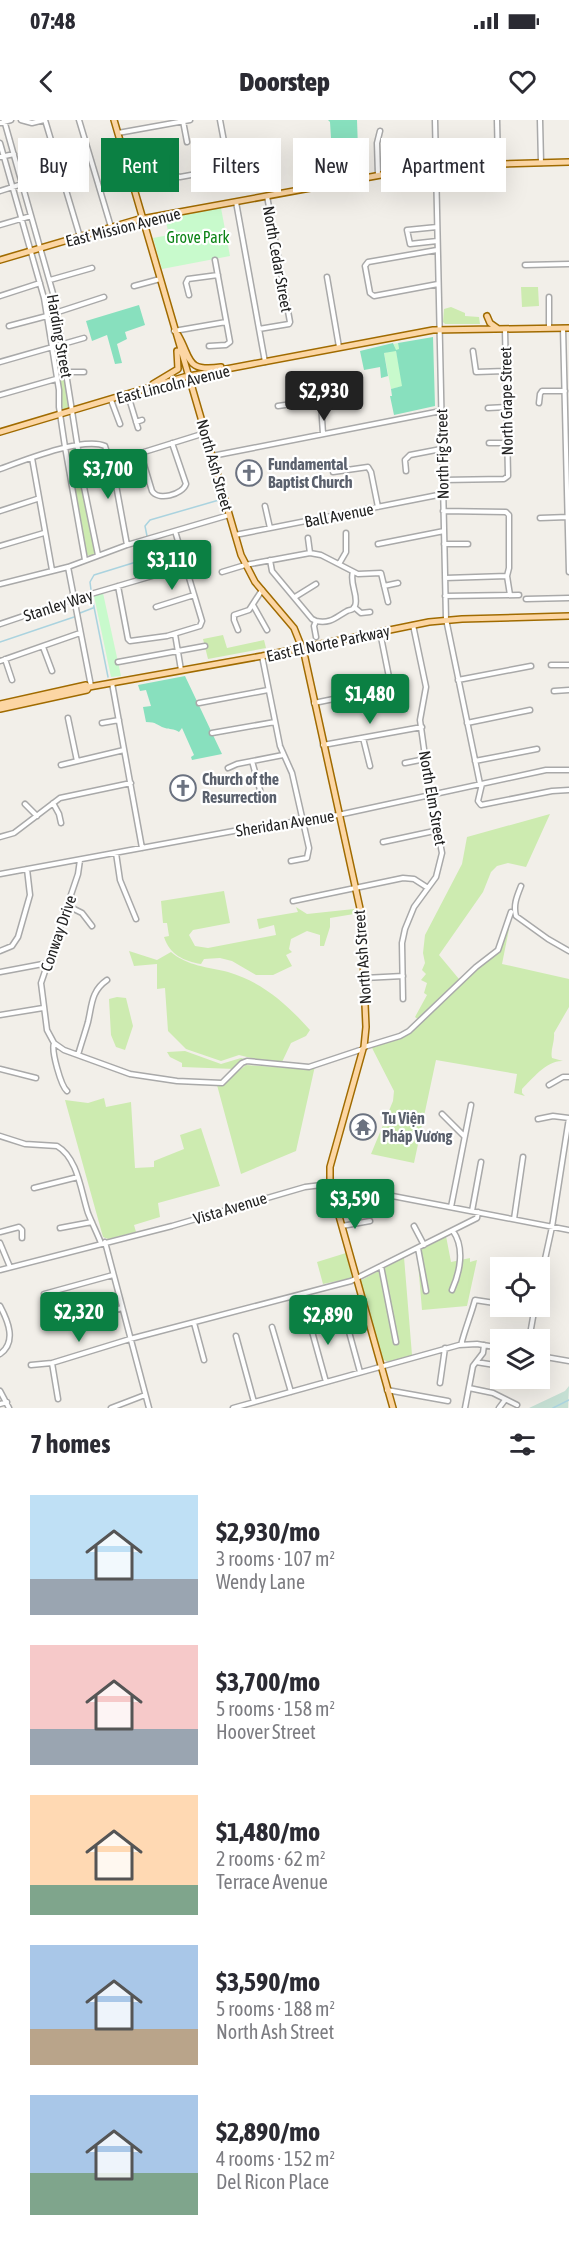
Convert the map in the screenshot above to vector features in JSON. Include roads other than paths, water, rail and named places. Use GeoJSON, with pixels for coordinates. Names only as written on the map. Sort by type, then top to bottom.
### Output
{"type":"FeatureCollection","features":[{"type":"Feature","properties":{"kind":"main road","name":"North Ash Street"},"geometry":{"type":"LineString","coordinates":[[114,120],[119,138]]}},
{"type":"Feature","properties":{"kind":"main road","name":"East Mission Avenue"},"geometry":{"type":"LineString","coordinates":[[506,164],[569,162]]}},
{"type":"Feature","properties":{"kind":"main road","name":"East Mission Avenue"},"geometry":{"type":"LineString","coordinates":[[0,260],[142,219],[381,174]]}},
{"type":"Feature","properties":{"kind":"main road","name":"North Ash Street"},"geometry":{"type":"LineString","coordinates":[[134,192],[245,565],[262,590],[289,622],[302,648],[362,924],[366,1027],[364,1048],[330,1167],[330,1184],[393,1408]]}},
{"type":"Feature","properties":{"kind":"main road"},"geometry":{"type":"LineString","coordinates":[[478,329],[486,314],[489,323],[502,329]]}},
{"type":"Feature","properties":{"kind":"main road","name":"East Lincoln Avenue"},"geometry":{"type":"LineString","coordinates":[[0,432],[188,377],[265,362],[439,330],[567,327]]}},
{"type":"Feature","properties":{"kind":"main road"},"geometry":{"type":"LineString","coordinates":[[175,334],[180,336],[187,357],[196,366],[209,369],[265,362]]}},
{"type":"Feature","properties":{"kind":"main road"},"geometry":{"type":"LineString","coordinates":[[142,390],[178,369],[175,334]]}},
{"type":"Feature","properties":{"kind":"main road","name":"East El Norte Parkway"},"geometry":{"type":"LineString","coordinates":[[0,709],[87,690],[90,687],[262,656],[413,625],[446,620],[569,616]]}},
{"type":"Feature","properties":{"kind":"main road","name":"East El Norte Parkway"},"geometry":{"type":"LineString","coordinates":[[0,704],[86,685],[90,687]]}},
{"type":"Feature","properties":{"kind":"street"},"geometry":{"type":"LineString","coordinates":[[3,122],[11,120]]}},
{"type":"Feature","properties":{"kind":"street"},"geometry":{"type":"LineString","coordinates":[[21,120],[33,123],[44,120],[80,237]]}},
{"type":"Feature","properties":{"kind":"street"},"geometry":{"type":"LineString","coordinates":[[79,120],[111,227]]}},
{"type":"Feature","properties":{"kind":"street"},"geometry":{"type":"LineString","coordinates":[[118,133],[190,120]]}},
{"type":"Feature","properties":{"kind":"street"},"geometry":{"type":"LineString","coordinates":[[179,177],[229,168],[220,120]]}},
{"type":"Feature","properties":{"kind":"street","name":"North Fig Street"},"geometry":{"type":"LineString","coordinates":[[435,120],[435,138]]}},
{"type":"Feature","properties":{"kind":"street"},"geometry":{"type":"LineString","coordinates":[[497,120],[497,138]]}},
{"type":"Feature","properties":{"kind":"street"},"geometry":{"type":"LineString","coordinates":[[540,120],[541,163]]}},
{"type":"Feature","properties":{"kind":"street"},"geometry":{"type":"LineString","coordinates":[[183,121],[187,142]]}},
{"type":"Feature","properties":{"kind":"street","name":"Harding Street"},"geometry":{"type":"LineString","coordinates":[[3,122],[18,169]]}},
{"type":"Feature","properties":{"kind":"street"},"geometry":{"type":"LineString","coordinates":[[378,175],[380,131]]}},
{"type":"Feature","properties":{"kind":"street","name":"Harding Street"},"geometry":{"type":"LineString","coordinates":[[0,143],[2,157],[13,187],[40,283],[47,316],[65,447],[85,560]]}},
{"type":"Feature","properties":{"kind":"street"},"geometry":{"type":"LineString","coordinates":[[2,157],[14,154]]}},
{"type":"Feature","properties":{"kind":"street"},"geometry":{"type":"LineString","coordinates":[[0,191],[18,185]]}},
{"type":"Feature","properties":{"kind":"street","name":"Harding Street"},"geometry":{"type":"LineString","coordinates":[[24,192],[58,312],[84,488],[98,555]]}},
{"type":"Feature","properties":{"kind":"street","name":"North Fig Street"},"geometry":{"type":"LineString","coordinates":[[436,192],[446,620],[481,784],[478,801],[481,805],[552,791],[569,790]]}},
{"type":"Feature","properties":{"kind":"street","name":"North Cedar Street"},"geometry":{"type":"LineString","coordinates":[[259,329],[290,322],[267,196]]}},
{"type":"Feature","properties":{"kind":"street"},"geometry":{"type":"LineString","coordinates":[[236,201],[265,362]]}},
{"type":"Feature","properties":{"kind":"street"},"geometry":{"type":"LineString","coordinates":[[0,225],[31,216]]}},
{"type":"Feature","properties":{"kind":"street"},"geometry":{"type":"LineString","coordinates":[[437,227],[407,230],[410,244],[437,241]]}},
{"type":"Feature","properties":{"kind":"street"},"geometry":{"type":"LineString","coordinates":[[437,250],[368,262],[366,266],[370,293],[374,296],[438,284]]}},
{"type":"Feature","properties":{"kind":"street"},"geometry":{"type":"LineString","coordinates":[[209,346],[217,347],[230,342],[215,260]]}},
{"type":"Feature","properties":{"kind":"street"},"geometry":{"type":"LineString","coordinates":[[525,265],[569,264]]}},
{"type":"Feature","properties":{"kind":"street"},"geometry":{"type":"LineString","coordinates":[[50,280],[92,268]]}},
{"type":"Feature","properties":{"kind":"street"},"geometry":{"type":"LineString","coordinates":[[189,295],[186,284],[188,279],[218,275]]}},
{"type":"Feature","properties":{"kind":"street"},"geometry":{"type":"LineString","coordinates":[[327,277],[340,349]]}},
{"type":"Feature","properties":{"kind":"street"},"geometry":{"type":"LineString","coordinates":[[134,286],[159,279]]}},
{"type":"Feature","properties":{"kind":"street"},"geometry":{"type":"LineString","coordinates":[[0,296],[40,283]]}},
{"type":"Feature","properties":{"kind":"street"},"geometry":{"type":"LineString","coordinates":[[58,312],[104,297]]}},
{"type":"Feature","properties":{"kind":"street"},"geometry":{"type":"LineString","coordinates":[[549,297],[549,328]]}},
{"type":"Feature","properties":{"kind":"street"},"geometry":{"type":"LineString","coordinates":[[9,326],[47,316]]}},
{"type":"Feature","properties":{"kind":"street"},"geometry":{"type":"LineString","coordinates":[[175,334],[226,322]]}},
{"type":"Feature","properties":{"kind":"street"},"geometry":{"type":"LineString","coordinates":[[567,327],[565,391],[568,439],[569,572]]}},
{"type":"Feature","properties":{"kind":"street","name":"North Grape Street"},"geometry":{"type":"LineString","coordinates":[[442,480],[504,479],[509,474],[502,329]]}},
{"type":"Feature","properties":{"kind":"street"},"geometry":{"type":"LineString","coordinates":[[0,362],[84,338]]}},
{"type":"Feature","properties":{"kind":"street"},"geometry":{"type":"LineString","coordinates":[[473,351],[476,372],[505,371]]}},
{"type":"Feature","properties":{"kind":"street"},"geometry":{"type":"LineString","coordinates":[[67,372],[84,372]]}},
{"type":"Feature","properties":{"kind":"street"},"geometry":{"type":"LineString","coordinates":[[0,395],[56,379]]}},
{"type":"Feature","properties":{"kind":"street"},"geometry":{"type":"LineString","coordinates":[[539,403],[542,391],[565,391]]}},
{"type":"Feature","properties":{"kind":"street"},"geometry":{"type":"LineString","coordinates":[[128,395],[138,428]]}},
{"type":"Feature","properties":{"kind":"street"},"geometry":{"type":"LineString","coordinates":[[111,400],[120,424]]}},
{"type":"Feature","properties":{"kind":"street"},"geometry":{"type":"LineString","coordinates":[[278,406],[319,400],[323,434]]}},
{"type":"Feature","properties":{"kind":"street"},"geometry":{"type":"LineString","coordinates":[[488,408],[507,407]]}},
{"type":"Feature","properties":{"kind":"street"},"geometry":{"type":"LineString","coordinates":[[212,456],[441,411]]}},
{"type":"Feature","properties":{"kind":"street"},"geometry":{"type":"LineString","coordinates":[[136,422],[142,420]]}},
{"type":"Feature","properties":{"kind":"street"},"geometry":{"type":"LineString","coordinates":[[172,443],[186,484],[180,491],[159,497],[152,491],[142,455],[145,451],[205,433]]}},
{"type":"Feature","properties":{"kind":"street"},"geometry":{"type":"LineString","coordinates":[[489,443],[507,443]]}},
{"type":"Feature","properties":{"kind":"street"},"geometry":{"type":"LineString","coordinates":[[0,469],[65,447],[99,444],[107,448],[127,545]]}},
{"type":"Feature","properties":{"kind":"street"},"geometry":{"type":"LineString","coordinates":[[406,471],[405,460],[410,455],[441,449]]}},
{"type":"Feature","properties":{"kind":"street"},"geometry":{"type":"LineString","coordinates":[[32,458],[37,499],[52,570]]}},
{"type":"Feature","properties":{"kind":"street"},"geometry":{"type":"LineString","coordinates":[[333,472],[368,467],[378,507]]}},
{"type":"Feature","properties":{"kind":"street","name":"Ball Avenue"},"geometry":{"type":"LineString","coordinates":[[235,535],[443,494]]}},
{"type":"Feature","properties":{"kind":"street"},"geometry":{"type":"LineString","coordinates":[[0,511],[37,499]]}},
{"type":"Feature","properties":{"kind":"street"},"geometry":{"type":"LineString","coordinates":[[266,506],[270,528]]}},
{"type":"Feature","properties":{"kind":"street"},"geometry":{"type":"LineString","coordinates":[[443,511],[506,512],[509,520],[507,576],[510,595]]}},
{"type":"Feature","properties":{"kind":"street"},"geometry":{"type":"LineString","coordinates":[[0,584],[68,567],[127,545],[229,515]]}},
{"type":"Feature","properties":{"kind":"street"},"geometry":{"type":"LineString","coordinates":[[540,518],[568,517]]}},
{"type":"Feature","properties":{"kind":"street"},"geometry":{"type":"LineString","coordinates":[[118,586],[130,641],[175,634],[200,626],[202,621],[175,531]]}},
{"type":"Feature","properties":{"kind":"street"},"geometry":{"type":"LineString","coordinates":[[378,544],[444,531]]}},
{"type":"Feature","properties":{"kind":"street"},"geometry":{"type":"LineString","coordinates":[[0,546],[44,533]]}},
{"type":"Feature","properties":{"kind":"street"},"geometry":{"type":"LineString","coordinates":[[339,564],[346,552],[346,533]]}},
{"type":"Feature","properties":{"kind":"street"},"geometry":{"type":"LineString","coordinates":[[308,538],[310,553]]}},
{"type":"Feature","properties":{"kind":"street"},"geometry":{"type":"LineString","coordinates":[[444,544],[468,544]]}},
{"type":"Feature","properties":{"kind":"street"},"geometry":{"type":"LineString","coordinates":[[222,572],[245,565],[310,553],[321,555],[353,572],[381,573],[388,602]]}},
{"type":"Feature","properties":{"kind":"street"},"geometry":{"type":"LineString","coordinates":[[270,560],[272,571],[316,621],[338,618],[354,608],[353,572]]}},
{"type":"Feature","properties":{"kind":"street","name":"Stanley Way"},"geometry":{"type":"LineString","coordinates":[[0,624],[74,599],[186,566]]}},
{"type":"Feature","properties":{"kind":"street"},"geometry":{"type":"LineString","coordinates":[[68,567],[90,687]]}},
{"type":"Feature","properties":{"kind":"street"},"geometry":{"type":"LineString","coordinates":[[444,578],[507,576]]}},
{"type":"Feature","properties":{"kind":"street"},"geometry":{"type":"LineString","coordinates":[[384,586],[398,583]]}},
{"type":"Feature","properties":{"kind":"street"},"geometry":{"type":"LineString","coordinates":[[295,597],[316,584]]}},
{"type":"Feature","properties":{"kind":"street"},"geometry":{"type":"LineString","coordinates":[[238,630],[234,615],[249,610],[262,590]]}},
{"type":"Feature","properties":{"kind":"street"},"geometry":{"type":"LineString","coordinates":[[156,607],[194,595]]}},
{"type":"Feature","properties":{"kind":"street"},"geometry":{"type":"LineString","coordinates":[[445,596],[519,595]]}},
{"type":"Feature","properties":{"kind":"street"},"geometry":{"type":"LineString","coordinates":[[526,599],[569,598]]}},
{"type":"Feature","properties":{"kind":"street"},"geometry":{"type":"LineString","coordinates":[[253,605],[267,630]]}},
{"type":"Feature","properties":{"kind":"street"},"geometry":{"type":"LineString","coordinates":[[354,608],[361,613],[370,612]]}},
{"type":"Feature","properties":{"kind":"street"},"geometry":{"type":"LineString","coordinates":[[316,621],[314,626],[316,637]]}},
{"type":"Feature","properties":{"kind":"street","name":"North Elm Street"},"geometry":{"type":"LineString","coordinates":[[403,999],[402,943],[405,929],[414,907],[436,877],[441,862],[442,843],[425,759],[422,707],[426,687],[413,625]]}},
{"type":"Feature","properties":{"kind":"street"},"geometry":{"type":"LineString","coordinates":[[380,632],[393,697]]}},
{"type":"Feature","properties":{"kind":"street"},"geometry":{"type":"LineString","coordinates":[[12,680],[2,660],[80,633]]}},
{"type":"Feature","properties":{"kind":"street"},"geometry":{"type":"LineString","coordinates":[[175,634],[182,670]]}},
{"type":"Feature","properties":{"kind":"street"},"geometry":{"type":"LineString","coordinates":[[118,662],[204,646]]}},
{"type":"Feature","properties":{"kind":"street"},"geometry":{"type":"LineString","coordinates":[[43,647],[52,671]]}},
{"type":"Feature","properties":{"kind":"street"},"geometry":{"type":"LineString","coordinates":[[262,656],[283,755],[292,773],[310,853],[307,858],[291,861]]}},
{"type":"Feature","properties":{"kind":"street"},"geometry":{"type":"LineString","coordinates":[[551,665],[569,664]]}},
{"type":"Feature","properties":{"kind":"street"},"geometry":{"type":"LineString","coordinates":[[458,680],[531,666]]}},
{"type":"Feature","properties":{"kind":"street"},"geometry":{"type":"LineString","coordinates":[[112,683],[142,848]]}},
{"type":"Feature","properties":{"kind":"street"},"geometry":{"type":"LineString","coordinates":[[199,703],[268,690]]}},
{"type":"Feature","properties":{"kind":"street"},"geometry":{"type":"LineString","coordinates":[[554,692],[569,690]]}},
{"type":"Feature","properties":{"kind":"street"},"geometry":{"type":"LineString","coordinates":[[314,703],[363,693]]}},
{"type":"Feature","properties":{"kind":"street"},"geometry":{"type":"LineString","coordinates":[[467,723],[530,710]]}},
{"type":"Feature","properties":{"kind":"street"},"geometry":{"type":"LineString","coordinates":[[68,718],[77,761]]}},
{"type":"Feature","properties":{"kind":"street"},"geometry":{"type":"LineString","coordinates":[[102,723],[119,720]]}},
{"type":"Feature","properties":{"kind":"street"},"geometry":{"type":"LineString","coordinates":[[213,733],[275,722]]}},
{"type":"Feature","properties":{"kind":"street"},"geometry":{"type":"LineString","coordinates":[[323,745],[422,727]]}},
{"type":"Feature","properties":{"kind":"street"},"geometry":{"type":"LineString","coordinates":[[363,738],[370,766]]}},
{"type":"Feature","properties":{"kind":"street"},"geometry":{"type":"LineString","coordinates":[[475,761],[537,749]]}},
{"type":"Feature","properties":{"kind":"street"},"geometry":{"type":"LineString","coordinates":[[61,765],[124,750]]}},
{"type":"Feature","properties":{"kind":"street"},"geometry":{"type":"LineString","coordinates":[[228,768],[283,755]]}},
{"type":"Feature","properties":{"kind":"street"},"geometry":{"type":"LineString","coordinates":[[405,763],[425,759]]}},
{"type":"Feature","properties":{"kind":"street"},"geometry":{"type":"LineString","coordinates":[[252,761],[260,790]]}},
{"type":"Feature","properties":{"kind":"street","name":"Sheridan Avenue"},"geometry":{"type":"LineString","coordinates":[[0,874],[338,815],[546,770],[569,770]]}},
{"type":"Feature","properties":{"kind":"street"},"geometry":{"type":"LineString","coordinates":[[0,837],[14,833],[53,803],[68,795],[131,783]]}},
{"type":"Feature","properties":{"kind":"street"},"geometry":{"type":"LineString","coordinates":[[53,803],[61,823]]}},
{"type":"Feature","properties":{"kind":"street"},"geometry":{"type":"LineString","coordinates":[[25,804],[37,816]]}},
{"type":"Feature","properties":{"kind":"street"},"geometry":{"type":"LineString","coordinates":[[383,842],[439,830]]}},
{"type":"Feature","properties":{"kind":"street"},"geometry":{"type":"LineString","coordinates":[[116,853],[120,880],[136,919]]}},
{"type":"Feature","properties":{"kind":"street","name":"Conway Drive"},"geometry":{"type":"LineString","coordinates":[[67,1091],[63,1086],[52,1048],[54,1042],[47,1030],[41,983],[68,906],[80,860]]}},
{"type":"Feature","properties":{"kind":"street"},"geometry":{"type":"LineString","coordinates":[[0,951],[12,946],[18,937],[30,895],[27,869]]}},
{"type":"Feature","properties":{"kind":"street"},"geometry":{"type":"LineString","coordinates":[[293,901],[403,878],[414,879],[429,888]]}},
{"type":"Feature","properties":{"kind":"street"},"geometry":{"type":"LineString","coordinates":[[521,886],[514,908],[516,916],[548,939],[569,950]]}},
{"type":"Feature","properties":{"kind":"street"},"geometry":{"type":"LineString","coordinates":[[68,906],[82,913],[92,926]]}},
{"type":"Feature","properties":{"kind":"street"},"geometry":{"type":"LineString","coordinates":[[54,1042],[78,1055],[130,1074],[177,1081],[222,1083],[245,1061],[309,1067],[409,1031],[461,981],[498,950],[510,912]]}},
{"type":"Feature","properties":{"kind":"street"},"geometry":{"type":"LineString","coordinates":[[0,972],[48,963]]}},
{"type":"Feature","properties":{"kind":"street"},"geometry":{"type":"LineString","coordinates":[[364,978],[403,976]]}},
{"type":"Feature","properties":{"kind":"street"},"geometry":{"type":"LineString","coordinates":[[78,1055],[88,1022],[92,998],[100,984],[107,980]]}},
{"type":"Feature","properties":{"kind":"street"},"geometry":{"type":"LineString","coordinates":[[0,1015],[43,1008]]}},
{"type":"Feature","properties":{"kind":"street"},"geometry":{"type":"LineString","coordinates":[[0,1069],[36,1078]]}},
{"type":"Feature","properties":{"kind":"street"},"geometry":{"type":"LineString","coordinates":[[549,1085],[563,1077],[569,1077]]}},
{"type":"Feature","properties":{"kind":"street"},"geometry":{"type":"LineString","coordinates":[[451,1207],[471,1105]]}},
{"type":"Feature","properties":{"kind":"street"},"geometry":{"type":"LineString","coordinates":[[442,1114],[465,1137]]}},
{"type":"Feature","properties":{"kind":"street"},"geometry":{"type":"LineString","coordinates":[[537,1119],[553,1116],[569,1118],[552,1227],[544,1257]]}},
{"type":"Feature","properties":{"kind":"street"},"geometry":{"type":"LineString","coordinates":[[0,1136],[25,1144],[57,1146],[69,1159],[78,1177],[92,1222],[103,1243],[149,1408]]}},
{"type":"Feature","properties":{"kind":"street"},"geometry":{"type":"LineString","coordinates":[[514,1219],[523,1157]]}},
{"type":"Feature","properties":{"kind":"street"},"geometry":{"type":"LineString","coordinates":[[472,1211],[481,1162]]}},
{"type":"Feature","properties":{"kind":"street"},"geometry":{"type":"LineString","coordinates":[[34,1188],[78,1177]]}},
{"type":"Feature","properties":{"kind":"street","name":"Vista Avenue"},"geometry":{"type":"LineString","coordinates":[[0,1270],[172,1226],[305,1187],[330,1184],[569,1230]]}},
{"type":"Feature","properties":{"kind":"street"},"geometry":{"type":"LineString","coordinates":[[31,1365],[52,1363],[357,1278],[477,1218],[478,1212]]}},
{"type":"Feature","properties":{"kind":"street"},"geometry":{"type":"LineString","coordinates":[[342,1226],[370,1221]]}},
{"type":"Feature","properties":{"kind":"street"},"geometry":{"type":"LineString","coordinates":[[60,1228],[92,1222]]}},
{"type":"Feature","properties":{"kind":"street"},"geometry":{"type":"LineString","coordinates":[[414,1226],[424,1245]]}},
{"type":"Feature","properties":{"kind":"street"},"geometry":{"type":"LineString","coordinates":[[0,1232],[19,1227],[22,1230],[22,1238]]}},
{"type":"Feature","properties":{"kind":"street"},"geometry":{"type":"LineString","coordinates":[[452,1290],[457,1280],[461,1259],[459,1245],[453,1231]]}},
{"type":"Feature","properties":{"kind":"street"},"geometry":{"type":"LineString","coordinates":[[0,1243],[10,1268]]}},
{"type":"Feature","properties":{"kind":"street"},"geometry":{"type":"LineString","coordinates":[[418,1248],[426,1290]]}},
{"type":"Feature","properties":{"kind":"street"},"geometry":{"type":"LineString","coordinates":[[381,1266],[396,1342]]}},
{"type":"Feature","properties":{"kind":"street"},"geometry":{"type":"LineString","coordinates":[[44,1294],[113,1275]]}},
{"type":"Feature","properties":{"kind":"street"},"geometry":{"type":"LineString","coordinates":[[461,1345],[475,1300],[490,1302]]}},
{"type":"Feature","properties":{"kind":"street"},"geometry":{"type":"LineString","coordinates":[[63,1327],[122,1308]]}},
{"type":"Feature","properties":{"kind":"street"},"geometry":{"type":"LineString","coordinates":[[0,1354],[5,1350],[10,1339],[8,1323],[1,1309]]}},
{"type":"Feature","properties":{"kind":"street"},"geometry":{"type":"LineString","coordinates":[[344,1310],[360,1372]]}},
{"type":"Feature","properties":{"kind":"street"},"geometry":{"type":"LineString","coordinates":[[308,1317],[326,1382]]}},
{"type":"Feature","properties":{"kind":"street"},"geometry":{"type":"LineString","coordinates":[[194,1323],[204,1360]]}},
{"type":"Feature","properties":{"kind":"street"},"geometry":{"type":"LineString","coordinates":[[272,1327],[291,1392]]}},
{"type":"Feature","properties":{"kind":"street"},"geometry":{"type":"LineString","coordinates":[[236,1336],[254,1402]]}},
{"type":"Feature","properties":{"kind":"street"},"geometry":{"type":"LineString","coordinates":[[233,1408],[446,1348],[461,1345],[490,1346]]}},
{"type":"Feature","properties":{"kind":"street"},"geometry":{"type":"LineString","coordinates":[[465,1408],[476,1362],[483,1353],[484,1345]]}},
{"type":"Feature","properties":{"kind":"street"},"geometry":{"type":"LineString","coordinates":[[440,1383],[446,1348]]}},
{"type":"Feature","properties":{"kind":"street"},"geometry":{"type":"LineString","coordinates":[[550,1357],[569,1360]]}},
{"type":"Feature","properties":{"kind":"street"},"geometry":{"type":"LineString","coordinates":[[476,1362],[490,1364]]}},
{"type":"Feature","properties":{"kind":"street"},"geometry":{"type":"LineString","coordinates":[[52,1363],[58,1399]]}},
{"type":"Feature","properties":{"kind":"street"},"geometry":{"type":"LineString","coordinates":[[469,1388],[493,1393],[517,1405]]}},
{"type":"Feature","properties":{"kind":"street"},"geometry":{"type":"LineString","coordinates":[[387,1390],[448,1401]]}},
{"type":"Feature","properties":{"kind":"street"},"geometry":{"type":"LineString","coordinates":[[0,1391],[9,1408]]}},
{"type":"Feature","properties":{"kind":"street"},"geometry":{"type":"LineString","coordinates":[[111,1408],[145,1395]]}},
{"type":"Feature","properties":{"kind":"street"},"geometry":{"type":"LineString","coordinates":[[499,1408],[505,1400]]}},
{"type":"Feature","properties":{"kind":"street"},"geometry":{"type":"LineString","coordinates":[[0,1404],[7,1402]]}},
{"type":"Feature","properties":{"kind":"waterway"},"geometry":{"type":"LineString","coordinates":[[147,536],[145,526],[150,520],[219,500]]}},
{"type":"Feature","properties":{"kind":"waterway"},"geometry":{"type":"LineString","coordinates":[[91,590],[90,582],[94,575],[149,558],[152,552],[149,543]]}},
{"type":"Feature","properties":{"kind":"waterway"},"geometry":{"type":"LineString","coordinates":[[92,597],[108,677]]}},
{"type":"Feature","properties":{"kind":"waterway"},"geometry":{"type":"LineString","coordinates":[[80,613],[93,608]]}},
{"type":"Feature","properties":{"kind":"waterway"},"geometry":{"type":"LineString","coordinates":[[0,642],[74,617]]}},
{"type":"Feature","properties":{"kind":"waterway"},"geometry":{"type":"LineString","coordinates":[[553,1408],[569,1400]]}},
{"type":"Feature","properties":{"kind":"place","name":"Fundamental Baptist Church"},"geometry":{"type":"Point","coordinates":[249,473]}},
{"type":"Feature","properties":{"kind":"place","name":"Church of the Resurrection"},"geometry":{"type":"Point","coordinates":[183,788]}},
{"type":"Feature","properties":{"kind":"place","name":"Tu Viện Pháp Vương"},"geometry":{"type":"Point","coordinates":[363,1127]}},
{"type":"Feature","properties":{"kind":"park label","name":"Grove Park"},"geometry":{"type":"Point","coordinates":[198,237]}}]}
